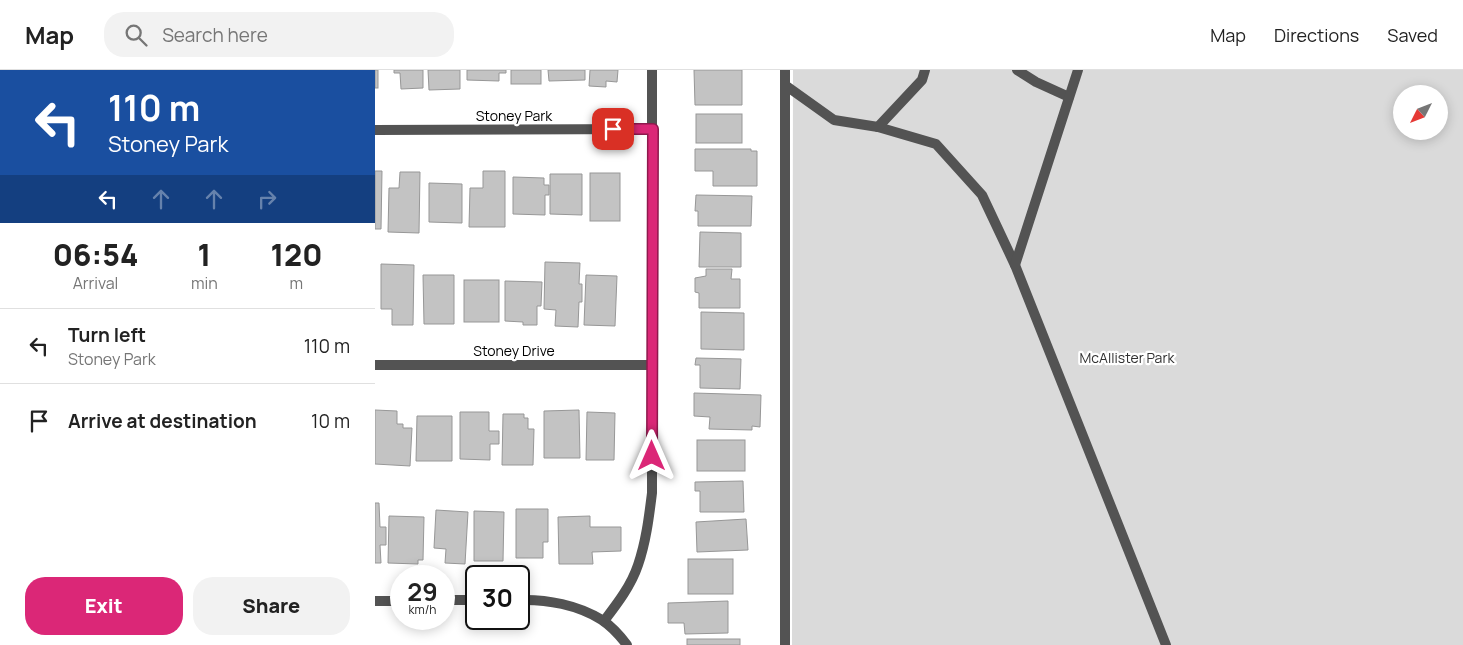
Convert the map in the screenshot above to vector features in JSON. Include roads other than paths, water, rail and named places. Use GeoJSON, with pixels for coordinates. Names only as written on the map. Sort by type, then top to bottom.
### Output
{"type":"FeatureCollection","features":[{"type":"Feature","properties":{"kind":"street"},"geometry":{"type":"LineString","coordinates":[[604,621],[618,603],[639,565],[649,523],[652,493],[652,70]]}},
{"type":"Feature","properties":{"kind":"street"},"geometry":{"type":"LineString","coordinates":[[785,70],[785,645]]}},
{"type":"Feature","properties":{"kind":"street"},"geometry":{"type":"LineString","coordinates":[[877,127],[922,80],[925,70]]}},
{"type":"Feature","properties":{"kind":"street"},"geometry":{"type":"LineString","coordinates":[[1017,70],[1036,82],[1069,97]]}},
{"type":"Feature","properties":{"kind":"street"},"geometry":{"type":"LineString","coordinates":[[1015,265],[1078,70]]}},
{"type":"Feature","properties":{"kind":"street"},"geometry":{"type":"LineString","coordinates":[[785,85],[834,120],[877,127],[936,144],[982,195],[1015,265],[1166,645]]}},
{"type":"Feature","properties":{"kind":"street","name":"Stoney Park"},"geometry":{"type":"LineString","coordinates":[[375,130],[653,129]]}},
{"type":"Feature","properties":{"kind":"street","name":"Stoney Drive"},"geometry":{"type":"LineString","coordinates":[[375,365],[653,365]]}},
{"type":"Feature","properties":{"kind":"street"},"geometry":{"type":"LineString","coordinates":[[530,600],[565,605],[584,610],[604,621],[627,645]]}},
{"type":"Feature","properties":{"kind":"street"},"geometry":{"type":"LineString","coordinates":[[375,601],[390,601]]}},
{"type":"Feature","properties":{"kind":"park label","name":"McAllister Park"},"geometry":{"type":"Point","coordinates":[1127,358]}}]}
